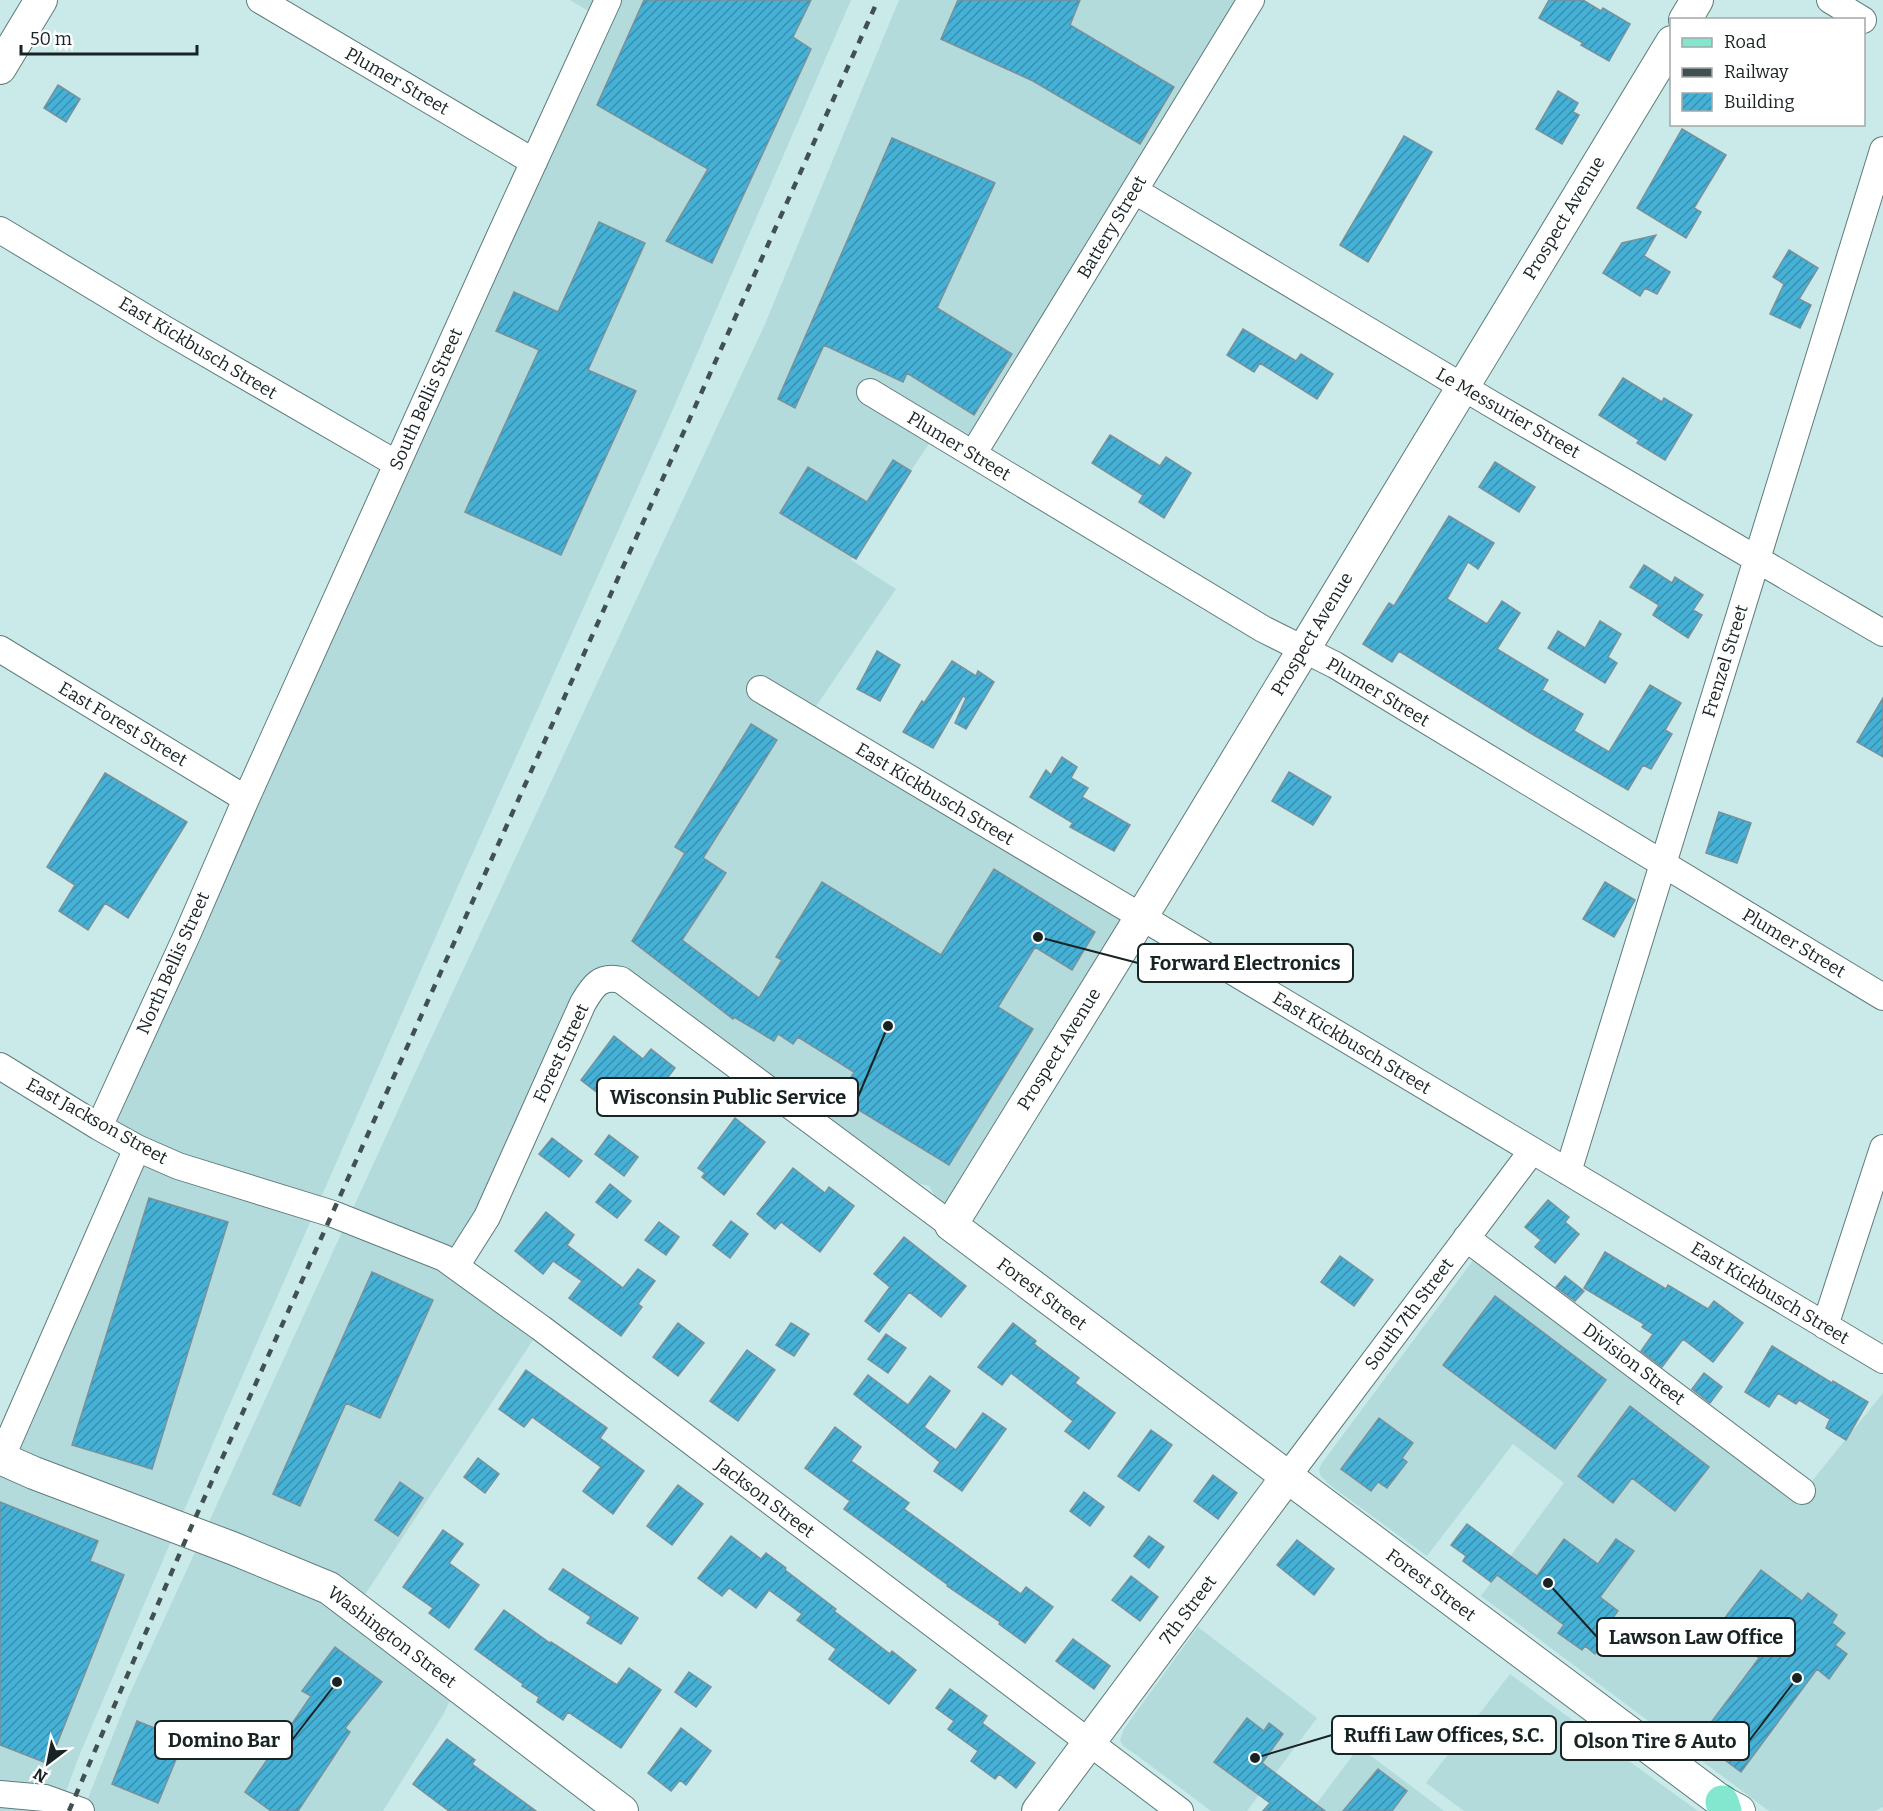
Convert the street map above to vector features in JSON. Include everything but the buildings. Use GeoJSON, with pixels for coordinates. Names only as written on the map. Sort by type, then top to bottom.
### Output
{"type":"FeatureCollection","features":[{"type":"Feature","properties":{"kind":"street"},"geometry":{"type":"LineString","coordinates":[[0,68],[41,0]]}},
{"type":"Feature","properties":{"kind":"street","name":"Plumer Street"},"geometry":{"type":"LineString","coordinates":[[260,0],[534,162]]}},
{"type":"Feature","properties":{"kind":"street","name":"South Bellis Street"},"geometry":{"type":"LineString","coordinates":[[246,799],[608,0]]}},
{"type":"Feature","properties":{"kind":"street","name":"Battery Street"},"geometry":{"type":"LineString","coordinates":[[973,454],[1251,0]]}},
{"type":"Feature","properties":{"kind":"street"},"geometry":{"type":"LineString","coordinates":[[1686,18],[1697,0]]}},
{"type":"Feature","properties":{"kind":"street"},"geometry":{"type":"LineString","coordinates":[[1830,0],[1860,18]]}},
{"type":"Feature","properties":{"kind":"street"},"geometry":{"type":"LineString","coordinates":[[1865,21],[1883,32]]}},
{"type":"Feature","properties":{"kind":"street","name":"Prospect Avenue"},"geometry":{"type":"LineString","coordinates":[[951,1225],[1141,917],[1670,44]]}},
{"type":"Feature","properties":{"kind":"street","name":"Frenzel Street"},"geometry":{"type":"LineString","coordinates":[[1568,1172],[1883,150]]}},
{"type":"Feature","properties":{"kind":"street","name":"Le Messurier Street"},"geometry":{"type":"LineString","coordinates":[[1135,191],[1883,633]]}},
{"type":"Feature","properties":{"kind":"street","name":"East Kickbusch Street"},"geometry":{"type":"LineString","coordinates":[[0,230],[186,342],[397,464]]}},
{"type":"Feature","properties":{"kind":"street","name":"Plumer Street"},"geometry":{"type":"LineString","coordinates":[[870,392],[1263,629],[1335,665],[1883,997]]}},
{"type":"Feature","properties":{"kind":"street","name":"East Forest Street"},"geometry":{"type":"LineString","coordinates":[[0,649],[246,799]]}},
{"type":"Feature","properties":{"kind":"street","name":"East Kickbusch Street"},"geometry":{"type":"LineString","coordinates":[[760,689],[1883,1360]]}},
{"type":"Feature","properties":{"kind":"street","name":"North Bellis Street"},"geometry":{"type":"LineString","coordinates":[[99,1127],[246,799]]}},
{"type":"Feature","properties":{"kind":"street","name":"Forest Street"},"geometry":{"type":"LineString","coordinates":[[456,1266],[487,1217],[583,1003],[597,984],[606,978],[621,980],[1728,1808]]}},
{"type":"Feature","properties":{"kind":"street","name":"East Jackson Street"},"geometry":{"type":"LineString","coordinates":[[0,1066],[137,1148],[178,1166],[333,1214]]}},
{"type":"Feature","properties":{"kind":"street"},"geometry":{"type":"LineString","coordinates":[[0,1459],[137,1148]]}},
{"type":"Feature","properties":{"kind":"street"},"geometry":{"type":"LineString","coordinates":[[1825,1326],[1883,1148]]}},
{"type":"Feature","properties":{"kind":"street","name":"South 7th Street"},"geometry":{"type":"LineString","coordinates":[[1287,1477],[1532,1151]]}},
{"type":"Feature","properties":{"kind":"street","name":"Jackson Street"},"geometry":{"type":"LineString","coordinates":[[333,1214],[444,1258],[456,1266],[1180,1811]]}},
{"type":"Feature","properties":{"kind":"street","name":"Division Street"},"geometry":{"type":"LineString","coordinates":[[1466,1238],[1802,1491]]}},
{"type":"Feature","properties":{"kind":"street","name":"Washington Street"},"geometry":{"type":"LineString","coordinates":[[0,1459],[258,1558],[329,1588],[622,1811]]}},
{"type":"Feature","properties":{"kind":"street","name":"7th Street"},"geometry":{"type":"LineString","coordinates":[[1038,1811],[1287,1477]]}},
{"type":"Feature","properties":{"kind":"street"},"geometry":{"type":"LineString","coordinates":[[0,1794],[45,1798],[81,1811]]}},
{"type":"Feature","properties":{"kind":"shaded area"},"geometry":{"type":"Polygon","coordinates":[[[570,0],[851,0],[670,416],[462,877],[223,1420],[79,1756],[59,1811],[0,1811],[0,1461],[137,1148],[99,1127],[600,18],[570,0]]]}},
{"type":"Feature","properties":{"kind":"shaded area"},"geometry":{"type":"Polygon","coordinates":[[[899,0],[1251,0],[973,454],[937,432],[851,560],[896,589],[808,718],[1141,917],[951,1225],[929,1186],[882,1174],[611,977],[456,1266],[541,1328],[356,1608],[457,1686],[443,1715],[383,1811],[83,1811],[127,1700],[422,1058],[765,324],[899,0]]]}},
{"type":"Feature","properties":{"kind":"shaded area"},"geometry":{"type":"Polygon","coordinates":[[[1477,1255],[1808,1486],[1883,1393],[1883,1807],[1875,1811],[1769,1811],[1481,1596],[1564,1483],[1513,1444],[1427,1556],[1331,1486],[1320,1475],[1319,1469],[1322,1463],[1477,1255]]]}},
{"type":"Feature","properties":{"kind":"shaded area"},"geometry":{"type":"Polygon","coordinates":[[[1198,1627],[1317,1718],[1247,1811],[1211,1811],[1123,1746],[1120,1740],[1124,1729],[1198,1627]]]}},
{"type":"Feature","properties":{"kind":"shaded area"},"geometry":{"type":"Polygon","coordinates":[[[1510,1674],[1698,1811],[1464,1811],[1426,1783],[1510,1674]]]}},
{"type":"Feature","properties":{"kind":"shaded area"},"geometry":{"type":"Polygon","coordinates":[[[1359,1747],[1415,1789],[1444,1811],[1311,1811],[1359,1747]]]}},
{"type":"Feature","properties":{"kind":"railway"},"geometry":{"type":"LineString","coordinates":[[69,1811],[189,1532],[878,0]]}},
{"type":"Feature","properties":{"kind":"place","name":"Forward Electronics"},"geometry":{"type":"Point","coordinates":[1038,937]}},
{"type":"Feature","properties":{"kind":"place","name":"Wisconsin Public Service"},"geometry":{"type":"Point","coordinates":[888,1026]}},
{"type":"Feature","properties":{"kind":"place","name":"Lawson Law Office"},"geometry":{"type":"Point","coordinates":[1548,1583]}},
{"type":"Feature","properties":{"kind":"place","name":"Olson Tire & Auto"},"geometry":{"type":"Point","coordinates":[1797,1678]}},
{"type":"Feature","properties":{"kind":"place","name":"Domino Bar"},"geometry":{"type":"Point","coordinates":[337,1682]}},
{"type":"Feature","properties":{"kind":"place","name":"Ruffi Law Offices, S.C."},"geometry":{"type":"Point","coordinates":[1255,1758]}}]}
